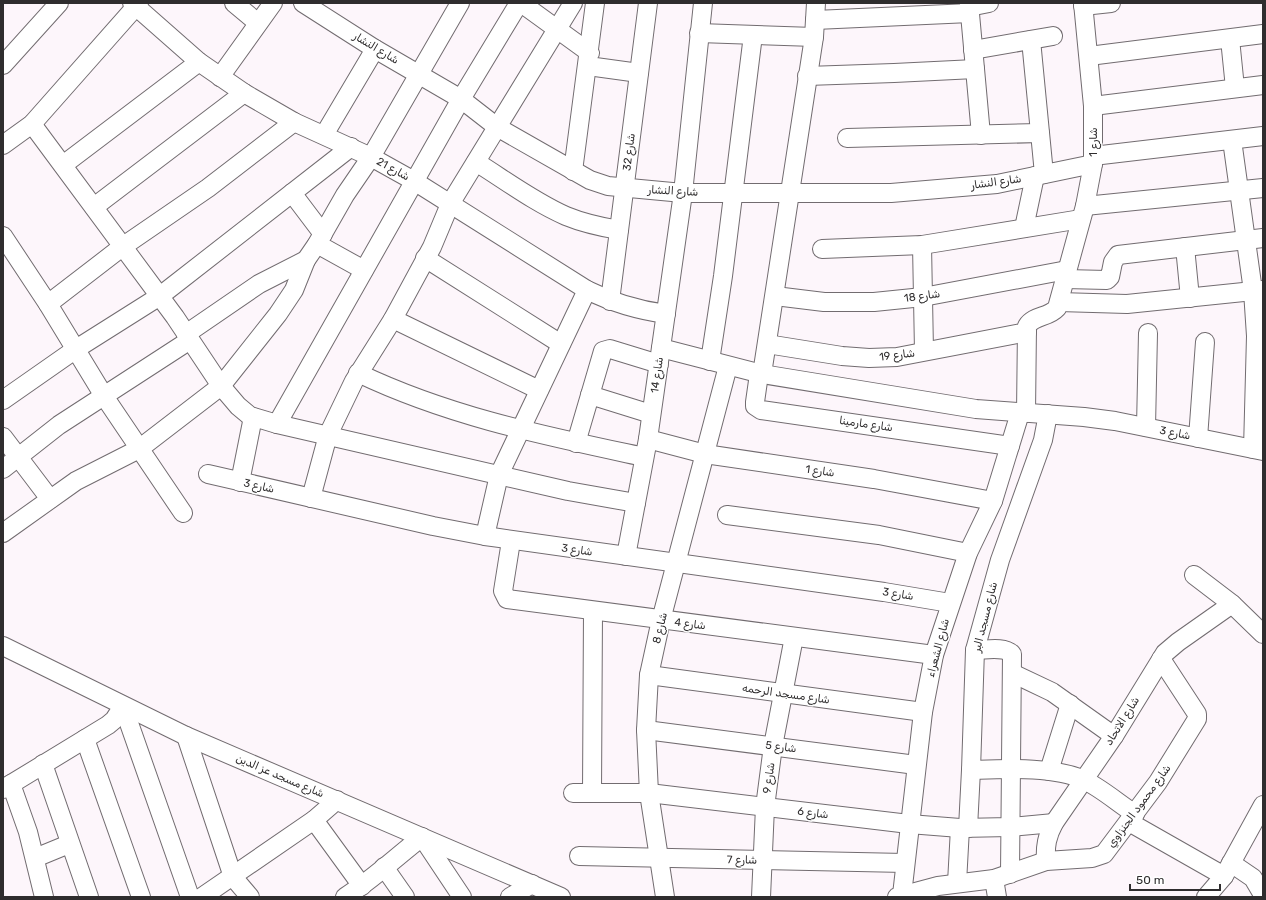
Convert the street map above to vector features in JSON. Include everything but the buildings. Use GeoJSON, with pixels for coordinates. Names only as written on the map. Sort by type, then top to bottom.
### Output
{"type":"FeatureCollection","features":[{"type":"Feature","properties":{"kind":"street"},"geometry":{"type":"LineString","coordinates":[[3,65],[59,3]]}},
{"type":"Feature","properties":{"kind":"street"},"geometry":{"type":"LineString","coordinates":[[234,3],[258,23]]}},
{"type":"Feature","properties":{"kind":"street"},"geometry":{"type":"LineString","coordinates":[[220,77],[273,3]]}},
{"type":"Feature","properties":{"kind":"street","name":"شارع النشار"},"geometry":{"type":"LineString","coordinates":[[303,3],[375,49],[461,99],[497,127],[573,171],[590,180],[608,186],[683,193],[891,193],[996,184],[1039,175],[1093,160],[1263,136]]}},
{"type":"Feature","properties":{"kind":"street"},"geometry":{"type":"LineString","coordinates":[[3,533],[50,499],[92,472],[139,449],[221,386],[278,314],[296,284],[306,260],[320,239],[345,195],[371,157],[418,73],[460,3]]}},
{"type":"Feature","properties":{"kind":"street"},"geometry":{"type":"LineString","coordinates":[[278,424],[461,99],[520,3],[558,28],[589,60],[639,73]]}},
{"type":"Feature","properties":{"kind":"street"},"geometry":{"type":"LineString","coordinates":[[311,498],[328,435],[358,373],[393,320],[425,258],[450,204],[573,3]]}},
{"type":"Feature","properties":{"kind":"street"},"geometry":{"type":"LineString","coordinates":[[573,171],[596,3]]}},
{"type":"Feature","properties":{"kind":"street","name":"شارع 32"},"geometry":{"type":"LineString","coordinates":[[610,301],[648,3]]}},
{"type":"Feature","properties":{"kind":"street","name":"شارع 14"},"geometry":{"type":"LineString","coordinates":[[626,556],[652,414],[683,193],[703,3]]}},
{"type":"Feature","properties":{"kind":"street"},"geometry":{"type":"LineString","coordinates":[[699,33],[753,35],[815,20],[969,8],[989,3]]}},
{"type":"Feature","properties":{"kind":"street"},"geometry":{"type":"LineString","coordinates":[[1083,5],[1111,3]]}},
{"type":"Feature","properties":{"kind":"street"},"geometry":{"type":"LineString","coordinates":[[3,145],[32,124],[136,4]]}},
{"type":"Feature","properties":{"kind":"street","name":"شارع 21"},"geometry":{"type":"LineString","coordinates":[[136,4],[199,62],[244,93],[294,122],[351,147],[414,181],[587,290],[610,301],[638,310],[666,314]]}},
{"type":"Feature","properties":{"kind":"street","name":"شارع 1"},"geometry":{"type":"LineString","coordinates":[[1027,332],[1027,326],[1030,320],[1052,314],[1057,308],[1083,213],[1093,160],[1093,106],[1090,56],[1083,5]]}},
{"type":"Feature","properties":{"kind":"street"},"geometry":{"type":"LineString","coordinates":[[969,8],[981,135]]}},
{"type":"Feature","properties":{"kind":"street"},"geometry":{"type":"LineString","coordinates":[[760,374],[767,344],[775,296],[815,20]]}},
{"type":"Feature","properties":{"kind":"street"},"geometry":{"type":"LineString","coordinates":[[1090,56],[1263,34]]}},
{"type":"Feature","properties":{"kind":"street"},"geometry":{"type":"LineString","coordinates":[[710,361],[723,276],[753,35]]}},
{"type":"Feature","properties":{"kind":"street"},"geometry":{"type":"LineString","coordinates":[[973,50],[1053,36]]}},
{"type":"Feature","properties":{"kind":"street"},"geometry":{"type":"LineString","coordinates":[[1230,38],[1235,88]]}},
{"type":"Feature","properties":{"kind":"street"},"geometry":{"type":"LineString","coordinates":[[1024,228],[1039,175],[1040,133],[1031,40]]}},
{"type":"Feature","properties":{"kind":"street"},"geometry":{"type":"LineString","coordinates":[[324,135],[375,49]]}},
{"type":"Feature","properties":{"kind":"street"},"geometry":{"type":"LineString","coordinates":[[62,165],[199,62]]}},
{"type":"Feature","properties":{"kind":"street"},"geometry":{"type":"LineString","coordinates":[[807,76],[894,74],[975,69]]}},
{"type":"Feature","properties":{"kind":"street"},"geometry":{"type":"LineString","coordinates":[[1093,106],[1263,85]]}},
{"type":"Feature","properties":{"kind":"street"},"geometry":{"type":"LineString","coordinates":[[94,207],[244,93]]}},
{"type":"Feature","properties":{"kind":"street"},"geometry":{"type":"LineString","coordinates":[[48,304],[122,247],[208,188],[294,122]]}},
{"type":"Feature","properties":{"kind":"street"},"geometry":{"type":"LineString","coordinates":[[32,124],[122,247],[160,296],[221,386],[238,406],[254,417],[278,424],[568,491],[636,503]]}},
{"type":"Feature","properties":{"kind":"street"},"geometry":{"type":"LineString","coordinates":[[847,138],[1040,133]]}},
{"type":"Feature","properties":{"kind":"street"},"geometry":{"type":"LineString","coordinates":[[1232,140],[1239,192],[1255,239],[1260,335],[1258,450]]}},
{"type":"Feature","properties":{"kind":"street"},"geometry":{"type":"LineString","coordinates":[[3,400],[76,349],[160,296],[351,147]]}},
{"type":"Feature","properties":{"kind":"street"},"geometry":{"type":"LineString","coordinates":[[476,162],[540,202],[565,215],[592,225],[619,230]]}},
{"type":"Feature","properties":{"kind":"street"},"geometry":{"type":"LineString","coordinates":[[822,249],[922,245],[1024,228],[1083,213],[1263,188]]}},
{"type":"Feature","properties":{"kind":"street"},"geometry":{"type":"LineString","coordinates":[[292,193],[320,239],[364,270]]}},
{"type":"Feature","properties":{"kind":"street"},"geometry":{"type":"LineString","coordinates":[[3,236],[48,304],[104,396],[183,513]]}},
{"type":"Feature","properties":{"kind":"street"},"geometry":{"type":"LineString","coordinates":[[1066,274],[1107,280],[1110,277],[1113,262],[1118,254],[1255,239]]}},
{"type":"Feature","properties":{"kind":"street"},"geometry":{"type":"LineString","coordinates":[[922,245],[924,351]]}},
{"type":"Feature","properties":{"kind":"street"},"geometry":{"type":"LineString","coordinates":[[1185,247],[1190,298]]}},
{"type":"Feature","properties":{"kind":"street"},"geometry":{"type":"LineString","coordinates":[[425,258],[561,344]]}},
{"type":"Feature","properties":{"kind":"street"},"geometry":{"type":"LineString","coordinates":[[3,468],[59,425],[104,396],[188,337],[259,284],[306,260]]}},
{"type":"Feature","properties":{"kind":"street","name":"شارع 18"},"geometry":{"type":"LineString","coordinates":[[775,296],[824,302],[874,302],[923,297],[1066,274]]}},
{"type":"Feature","properties":{"kind":"street"},"geometry":{"type":"LineString","coordinates":[[485,536],[500,475],[587,290]]}},
{"type":"Feature","properties":{"kind":"street"},"geometry":{"type":"LineString","coordinates":[[1059,302],[1127,304],[1258,290]]}},
{"type":"Feature","properties":{"kind":"street"},"geometry":{"type":"LineString","coordinates":[[393,320],[539,390]]}},
{"type":"Feature","properties":{"kind":"street"},"geometry":{"type":"LineString","coordinates":[[1023,413],[1027,332]]}},
{"type":"Feature","properties":{"kind":"street","name":"شارع 19"},"geometry":{"type":"LineString","coordinates":[[767,344],[842,356],[869,358],[897,357],[1027,332]]}},
{"type":"Feature","properties":{"kind":"street"},"geometry":{"type":"LineString","coordinates":[[1146,427],[1148,333]]}},
{"type":"Feature","properties":{"kind":"street"},"geometry":{"type":"LineString","coordinates":[[1198,438],[1205,342]]}},
{"type":"Feature","properties":{"kind":"street","name":"شارع 3"},"geometry":{"type":"LineString","coordinates":[[590,395],[602,355],[606,349],[610,349],[710,361],[760,374],[954,406],[1107,420],[1258,450]]}},
{"type":"Feature","properties":{"kind":"street","name":"شارع 8"},"geometry":{"type":"LineString","coordinates":[[665,897],[649,793],[646,730],[649,675],[661,620],[728,366]]}},
{"type":"Feature","properties":{"kind":"street"},"geometry":{"type":"LineString","coordinates":[[358,373],[398,392],[450,410],[520,431],[644,457]]}},
{"type":"Feature","properties":{"kind":"street","name":"شارع مارمينا"},"geometry":{"type":"LineString","coordinates":[[760,374],[755,406],[761,410],[868,424],[1010,446]]}},
{"type":"Feature","properties":{"kind":"street"},"geometry":{"type":"LineString","coordinates":[[576,443],[590,395],[652,414]]}},
{"type":"Feature","properties":{"kind":"street","name":"شارع الشعراء"},"geometry":{"type":"LineString","coordinates":[[900,896],[923,712],[934,655],[950,603],[968,553],[993,501],[1010,446],[1023,413]]}},
{"type":"Feature","properties":{"kind":"street","name":"شارع مسجد البر"},"geometry":{"type":"LineString","coordinates":[[957,883],[971,770],[975,650],[1000,560],[1039,453],[1048,414]]}},
{"type":"Feature","properties":{"kind":"street"},"geometry":{"type":"LineString","coordinates":[[240,482],[254,417]]}},
{"type":"Feature","properties":{"kind":"street"},"geometry":{"type":"LineString","coordinates":[[3,436],[17,457],[50,499]]}},
{"type":"Feature","properties":{"kind":"street","name":"شارع 1"},"geometry":{"type":"LineString","coordinates":[[648,439],[705,454],[874,480],[993,501]]}},
{"type":"Feature","properties":{"kind":"street","name":"شارع 3"},"geometry":{"type":"LineString","coordinates":[[208,474],[511,541],[906,595],[950,603]]}},
{"type":"Feature","properties":{"kind":"street"},"geometry":{"type":"LineString","coordinates":[[727,515],[879,536],[968,553]]}},
{"type":"Feature","properties":{"kind":"street","name":"شارع 4"},"geometry":{"type":"LineString","coordinates":[[511,541],[503,592],[507,599],[934,655]]}},
{"type":"Feature","properties":{"kind":"street"},"geometry":{"type":"LineString","coordinates":[[1194,575],[1232,604],[1263,634]]}},
{"type":"Feature","properties":{"kind":"street","name":"شارع الاتحاد"},"geometry":{"type":"LineString","coordinates":[[1046,861],[1046,841],[1054,823],[1114,736],[1161,659],[1174,645],[1232,604]]}},
{"type":"Feature","properties":{"kind":"street"},"geometry":{"type":"LineString","coordinates":[[592,793],[593,611]]}},
{"type":"Feature","properties":{"kind":"street","name":"شارع 9"},"geometry":{"type":"LineString","coordinates":[[761,897],[765,807],[773,746],[794,637]]}},
{"type":"Feature","properties":{"kind":"street","name":"شارع مسجد عز الدين"},"geometry":{"type":"LineString","coordinates":[[3,646],[186,736],[560,897]]}},
{"type":"Feature","properties":{"kind":"street"},"geometry":{"type":"LineString","coordinates":[[975,650],[1008,650],[1012,654],[1010,827],[997,897]]}},
{"type":"Feature","properties":{"kind":"street","name":"شارع محمود الجنزاوي"},"geometry":{"type":"LineString","coordinates":[[900,896],[932,887],[1002,876],[1046,861],[1098,857],[1108,850],[1158,782],[1197,719],[1194,710],[1161,659]]}},
{"type":"Feature","properties":{"kind":"street"},"geometry":{"type":"LineString","coordinates":[[1012,673],[1032,681],[1070,704],[1114,736]]}},
{"type":"Feature","properties":{"kind":"street","name":"شارع مسجد الرحمه"},"geometry":{"type":"LineString","coordinates":[[649,675],[923,712]]}},
{"type":"Feature","properties":{"kind":"street"},"geometry":{"type":"LineString","coordinates":[[1049,772],[1070,704]]}},
{"type":"Feature","properties":{"kind":"street"},"geometry":{"type":"LineString","coordinates":[[44,897],[35,858],[7,786],[114,720],[123,706]]}},
{"type":"Feature","properties":{"kind":"street"},"geometry":{"type":"LineString","coordinates":[[123,706],[190,897]]}},
{"type":"Feature","properties":{"kind":"street","name":"شارع 5"},"geometry":{"type":"LineString","coordinates":[[646,730],[916,765]]}},
{"type":"Feature","properties":{"kind":"street"},"geometry":{"type":"LineString","coordinates":[[186,736],[233,877],[250,897]]}},
{"type":"Feature","properties":{"kind":"street"},"geometry":{"type":"LineString","coordinates":[[85,739],[141,897]]}},
{"type":"Feature","properties":{"kind":"street"},"geometry":{"type":"LineString","coordinates":[[43,764],[69,844],[89,897]]}},
{"type":"Feature","properties":{"kind":"street"},"geometry":{"type":"LineString","coordinates":[[971,770],[1011,769],[1049,772],[1083,780],[1132,818],[1228,870],[1253,878],[1263,895]]}},
{"type":"Feature","properties":{"kind":"street","name":"شارع 6"},"geometry":{"type":"LineString","coordinates":[[573,793],[649,793],[909,824],[964,828],[1010,827],[1054,823]]}},
{"type":"Feature","properties":{"kind":"street"},"geometry":{"type":"LineString","coordinates":[[202,897],[314,820],[337,800]]}},
{"type":"Feature","properties":{"kind":"street"},"geometry":{"type":"LineString","coordinates":[[1206,897],[1228,870],[1263,805]]}},
{"type":"Feature","properties":{"kind":"street"},"geometry":{"type":"LineString","coordinates":[[314,820],[362,886]]}},
{"type":"Feature","properties":{"kind":"street"},"geometry":{"type":"LineString","coordinates":[[345,897],[362,886],[384,866],[422,837],[462,897]]}},
{"type":"Feature","properties":{"kind":"street"},"geometry":{"type":"LineString","coordinates":[[35,858],[69,844]]}},
{"type":"Feature","properties":{"kind":"street","name":"شارع 7"},"geometry":{"type":"LineString","coordinates":[[579,856],[905,863]]}},
{"type":"Feature","properties":{"kind":"street"},"geometry":{"type":"LineString","coordinates":[[384,866],[405,897]]}},
{"type":"Feature","properties":{"kind":"street"},"geometry":{"type":"LineString","coordinates":[[510,897],[532,884]]}}]}
